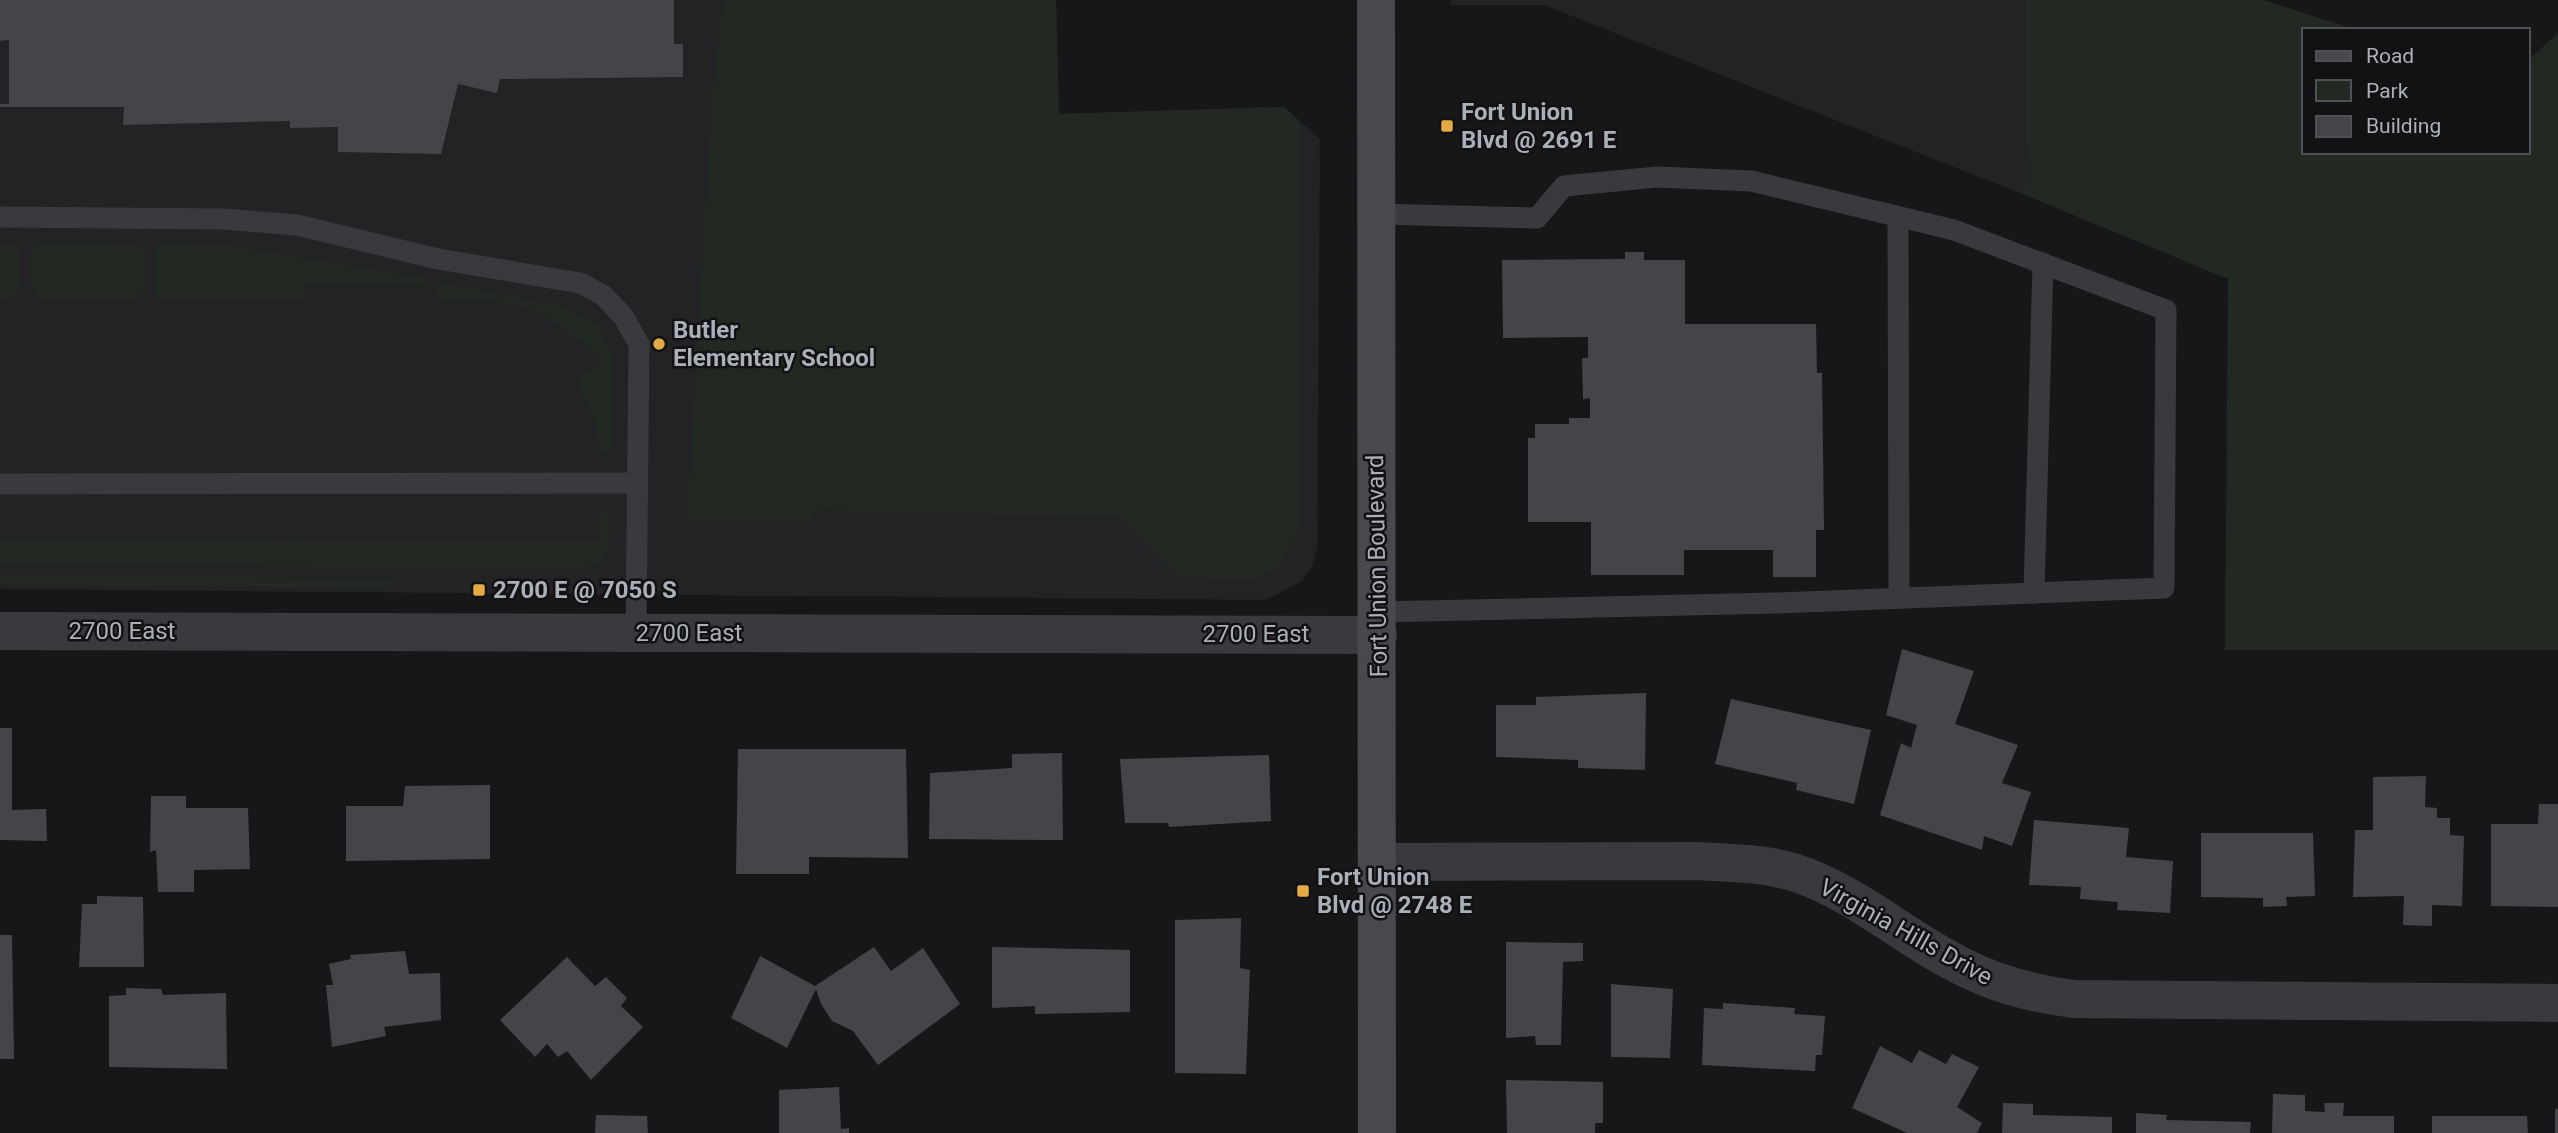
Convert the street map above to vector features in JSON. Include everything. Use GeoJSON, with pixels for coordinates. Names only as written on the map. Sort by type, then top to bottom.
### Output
{"type":"FeatureCollection","features":[{"type":"Feature","properties":{"kind":"main road","name":"Fort Union Boulevard"},"geometry":{"type":"LineString","coordinates":[[1376,0],[1374,214],[1379,862],[1377,1133]]}},
{"type":"Feature","properties":{"kind":"street","name":"2700 East"},"geometry":{"type":"LineString","coordinates":[[0,631],[636,632],[1377,624]]}},
{"type":"Feature","properties":{"kind":"street","name":"Virginia Hills Drive"},"geometry":{"type":"LineString","coordinates":[[1379,862],[1697,861],[1793,872],[1841,892],[1927,947],[1980,975],[2022,992],[2074,999],[2558,1003]]}},
{"type":"Feature","properties":{"kind":"lane"},"geometry":{"type":"LineString","coordinates":[[1374,214],[1537,218],[1564,186],[1657,177],[1751,181],[1954,230],[2166,310],[2164,588],[1899,598],[1377,624]]}},
{"type":"Feature","properties":{"kind":"lane"},"geometry":{"type":"LineString","coordinates":[[0,217],[224,219],[297,225],[438,259],[580,284],[603,295],[623,316],[639,344],[636,632]]}},
{"type":"Feature","properties":{"kind":"lane"},"geometry":{"type":"LineString","coordinates":[[1898,217],[1899,598]]}},
{"type":"Feature","properties":{"kind":"lane"},"geometry":{"type":"LineString","coordinates":[[2034,593],[2043,263]]}},
{"type":"Feature","properties":{"kind":"lane"},"geometry":{"type":"LineString","coordinates":[[0,484],[638,483]]}},
{"type":"Feature","properties":{"kind":"shaded area","name":"Butler Elementary School"},"geometry":{"type":"Polygon","coordinates":[[[0,0],[1056,0],[1059,114],[1284,107],[1320,139],[1317,549],[1312,567],[1302,581],[1266,600],[0,589],[0,0]]]}},
{"type":"Feature","properties":{"kind":"shaded area"},"geometry":{"type":"Polygon","coordinates":[[[1451,0],[2026,0],[2025,195],[1544,5],[1451,5],[1451,0]]]}},
{"type":"Feature","properties":{"kind":"green space"},"geometry":{"type":"Polygon","coordinates":[[[723,0],[1056,0],[1059,114],[1284,107],[1299,121],[1299,529],[1278,565],[1265,574],[1235,580],[1177,576],[1120,517],[818,510],[809,522],[687,520],[712,96],[723,0]]]}},
{"type":"Feature","properties":{"kind":"green space"},"geometry":{"type":"Polygon","coordinates":[[[2026,0],[2263,0],[2351,28],[2302,28],[2302,154],[2530,154],[2530,58],[2558,33],[2558,650],[2225,650],[2228,279],[2025,195],[2026,0]]]}},
{"type":"Feature","properties":{"kind":"green space"},"geometry":{"type":"Polygon","coordinates":[[[0,244],[15,245],[18,248],[19,291],[10,299],[0,299],[0,244]]]}},
{"type":"Feature","properties":{"kind":"green space"},"geometry":{"type":"Polygon","coordinates":[[[163,244],[227,245],[429,279],[425,286],[306,285],[305,299],[164,299],[158,296],[156,291],[155,251],[163,244]]]}},
{"type":"Feature","properties":{"kind":"green space"},"geometry":{"type":"Polygon","coordinates":[[[35,245],[139,245],[144,249],[143,293],[135,299],[39,299],[31,280],[31,265],[35,245]]]}},
{"type":"Feature","properties":{"kind":"green space"},"geometry":{"type":"Polygon","coordinates":[[[439,282],[567,307],[599,325],[612,354],[612,450],[605,454],[601,451],[592,412],[577,381],[604,360],[562,327],[528,309],[489,302],[436,300],[439,282]]]}},
{"type":"Feature","properties":{"kind":"green space"},"geometry":{"type":"Polygon","coordinates":[[[609,508],[610,547],[602,565],[568,569],[0,564],[0,540],[599,541],[600,514],[609,508]]]}},
{"type":"Feature","properties":{"kind":"green space"},"geometry":{"type":"Polygon","coordinates":[[[0,574],[395,579],[385,588],[0,584],[0,574]]]}},
{"type":"Feature","properties":{"kind":"building"},"geometry":{"type":"Polygon","coordinates":[[[0,0],[674,0],[674,44],[683,44],[683,77],[500,79],[497,93],[458,84],[441,154],[338,152],[338,127],[290,128],[290,121],[123,125],[124,107],[0,107],[0,104],[9,104],[9,40],[0,41],[0,0]]]}},
{"type":"Feature","properties":{"kind":"building"},"geometry":{"type":"Polygon","coordinates":[[[1625,252],[1644,252],[1644,260],[1685,260],[1685,324],[1816,324],[1817,373],[1822,373],[1824,530],[1816,530],[1816,577],[1773,577],[1773,550],[1684,550],[1684,575],[1591,575],[1591,522],[1528,522],[1528,438],[1535,438],[1535,424],[1569,424],[1569,418],[1590,418],[1590,398],[1583,399],[1582,358],[1588,358],[1588,337],[1503,338],[1502,260],[1625,259],[1625,252]]]}},
{"type":"Feature","properties":{"kind":"building"},"geometry":{"type":"Polygon","coordinates":[[[1902,649],[1974,671],[1955,724],[2018,745],[2002,783],[2031,792],[2012,846],[1984,836],[1982,850],[1880,815],[1901,743],[1911,748],[1917,725],[1886,715],[1902,649]]]}},
{"type":"Feature","properties":{"kind":"building"},"geometry":{"type":"Polygon","coordinates":[[[1646,693],[1645,770],[1578,768],[1578,760],[1496,757],[1496,705],[1536,705],[1536,697],[1646,693]]]}},
{"type":"Feature","properties":{"kind":"building"},"geometry":{"type":"Polygon","coordinates":[[[1731,699],[1871,730],[1854,804],[1796,790],[1797,783],[1715,764],[1731,699]]]}},
{"type":"Feature","properties":{"kind":"building"},"geometry":{"type":"Polygon","coordinates":[[[0,728],[12,728],[12,810],[46,809],[47,841],[0,840],[0,728]]]}},
{"type":"Feature","properties":{"kind":"building"},"geometry":{"type":"Polygon","coordinates":[[[738,749],[906,749],[908,858],[809,857],[809,874],[736,874],[738,749]]]}},
{"type":"Feature","properties":{"kind":"building"},"geometry":{"type":"Polygon","coordinates":[[[1062,753],[1063,840],[929,839],[930,773],[1012,768],[1012,754],[1062,753]]]}},
{"type":"Feature","properties":{"kind":"building"},"geometry":{"type":"Polygon","coordinates":[[[1269,755],[1271,821],[1169,827],[1168,823],[1125,823],[1120,759],[1269,755]]]}},
{"type":"Feature","properties":{"kind":"building"},"geometry":{"type":"Polygon","coordinates":[[[2426,776],[2425,807],[2437,808],[2437,818],[2450,818],[2450,835],[2464,836],[2462,906],[2432,905],[2432,926],[2403,925],[2404,896],[2353,897],[2355,830],[2373,830],[2373,777],[2426,776]]]}},
{"type":"Feature","properties":{"kind":"building"},"geometry":{"type":"Polygon","coordinates":[[[490,785],[490,859],[346,861],[346,806],[403,806],[405,786],[490,785]]]}},
{"type":"Feature","properties":{"kind":"building"},"geometry":{"type":"Polygon","coordinates":[[[151,796],[186,796],[186,808],[248,808],[250,869],[194,870],[194,892],[158,892],[156,850],[150,852],[151,796]]]}},
{"type":"Feature","properties":{"kind":"building"},"geometry":{"type":"Polygon","coordinates":[[[2539,804],[2558,804],[2558,907],[2491,906],[2491,824],[2538,824],[2539,804]]]}},
{"type":"Feature","properties":{"kind":"building"},"geometry":{"type":"Polygon","coordinates":[[[2034,820],[2129,828],[2126,857],[2173,861],[2170,913],[2117,910],[2118,902],[2080,899],[2081,887],[2029,885],[2034,820]]]}},
{"type":"Feature","properties":{"kind":"building"},"geometry":{"type":"Polygon","coordinates":[[[2201,833],[2313,833],[2315,896],[2286,897],[2287,906],[2263,907],[2263,898],[2201,897],[2201,833]]]}},
{"type":"Feature","properties":{"kind":"building"},"geometry":{"type":"Polygon","coordinates":[[[97,896],[143,897],[144,967],[79,967],[82,904],[97,904],[97,896]]]}},
{"type":"Feature","properties":{"kind":"building"},"geometry":{"type":"Polygon","coordinates":[[[1241,918],[1240,968],[1250,970],[1246,1074],[1175,1073],[1175,920],[1241,918]]]}},
{"type":"Feature","properties":{"kind":"building"},"geometry":{"type":"Polygon","coordinates":[[[0,935],[12,935],[14,1059],[0,1059],[0,935]]]}},
{"type":"Feature","properties":{"kind":"building"},"geometry":{"type":"Polygon","coordinates":[[[1506,942],[1583,943],[1583,961],[1563,962],[1561,1045],[1536,1045],[1535,1036],[1506,1038],[1506,942]]]}},
{"type":"Feature","properties":{"kind":"building"},"geometry":{"type":"Polygon","coordinates":[[[874,947],[891,971],[923,948],[960,1004],[878,1065],[853,1031],[832,1021],[821,1004],[816,989],[787,1048],[731,1018],[760,956],[815,986],[874,947]]]}},
{"type":"Feature","properties":{"kind":"building"},"geometry":{"type":"Polygon","coordinates":[[[992,947],[1130,950],[1130,1012],[1035,1014],[1035,1006],[992,1008],[992,947]]]}},
{"type":"Feature","properties":{"kind":"building"},"geometry":{"type":"Polygon","coordinates":[[[405,951],[409,974],[440,973],[441,1020],[384,1027],[386,1036],[332,1047],[326,985],[333,985],[329,964],[351,959],[350,955],[405,951]]]}},
{"type":"Feature","properties":{"kind":"building"},"geometry":{"type":"Polygon","coordinates":[[[567,957],[595,986],[606,977],[627,998],[621,1006],[643,1027],[591,1080],[567,1051],[558,1057],[547,1044],[535,1057],[500,1020],[567,957]]]}},
{"type":"Feature","properties":{"kind":"building"},"geometry":{"type":"Polygon","coordinates":[[[1611,984],[1673,989],[1670,1058],[1611,1057],[1611,984]]]}},
{"type":"Feature","properties":{"kind":"building"},"geometry":{"type":"Polygon","coordinates":[[[126,988],[161,989],[163,995],[226,993],[227,1069],[109,1067],[109,996],[126,995],[126,988]]]}},
{"type":"Feature","properties":{"kind":"building"},"geometry":{"type":"Polygon","coordinates":[[[1723,1003],[1795,1008],[1794,1014],[1825,1016],[1822,1055],[1816,1055],[1815,1071],[1702,1065],[1704,1008],[1723,1009],[1723,1003]]]}},
{"type":"Feature","properties":{"kind":"building"},"geometry":{"type":"Polygon","coordinates":[[[1880,1046],[1912,1063],[1919,1050],[1946,1064],[1952,1054],[1979,1067],[1957,1107],[1982,1123],[1977,1133],[1907,1133],[1852,1108],[1880,1046]]]}},
{"type":"Feature","properties":{"kind":"building"},"geometry":{"type":"Polygon","coordinates":[[[1506,1080],[1603,1082],[1603,1123],[1595,1123],[1595,1133],[1507,1133],[1506,1080]]]}},
{"type":"Feature","properties":{"kind":"building"},"geometry":{"type":"Polygon","coordinates":[[[839,1087],[841,1129],[849,1128],[849,1133],[779,1133],[779,1090],[839,1087]]]}},
{"type":"Feature","properties":{"kind":"building"},"geometry":{"type":"Polygon","coordinates":[[[2273,1094],[2305,1095],[2305,1111],[2325,1112],[2324,1103],[2344,1103],[2343,1116],[2394,1116],[2394,1133],[2272,1133],[2273,1094]]]}},
{"type":"Feature","properties":{"kind":"building"},"geometry":{"type":"Polygon","coordinates":[[[2003,1103],[2033,1104],[2033,1115],[2112,1117],[2112,1133],[2002,1133],[2003,1103]]]}},
{"type":"Feature","properties":{"kind":"building"},"geometry":{"type":"Polygon","coordinates":[[[2555,1109],[2558,1109],[2558,1133],[2555,1133],[2555,1109]]]}},
{"type":"Feature","properties":{"kind":"building"},"geometry":{"type":"Polygon","coordinates":[[[2136,1113],[2167,1115],[2166,1120],[2251,1122],[2250,1133],[2136,1133],[2136,1113]]]}},
{"type":"Feature","properties":{"kind":"building"},"geometry":{"type":"Polygon","coordinates":[[[596,1115],[647,1116],[648,1133],[595,1133],[596,1115]]]}},
{"type":"Feature","properties":{"kind":"building"},"geometry":{"type":"Polygon","coordinates":[[[2432,1116],[2527,1116],[2528,1133],[2432,1133],[2432,1116]]]}},
{"type":"Feature","properties":{"kind":"place","name":"Fort Union Blvd @ 2691 E"},"geometry":{"type":"Point","coordinates":[1447,126]}},
{"type":"Feature","properties":{"kind":"place","name":"Butler Elementary School"},"geometry":{"type":"Point","coordinates":[659,344]}},
{"type":"Feature","properties":{"kind":"place","name":"2700 E @ 7050 S"},"geometry":{"type":"Point","coordinates":[479,590]}},
{"type":"Feature","properties":{"kind":"place","name":"Fort Union Blvd @ 2748 E"},"geometry":{"type":"Point","coordinates":[1303,891]}}]}
